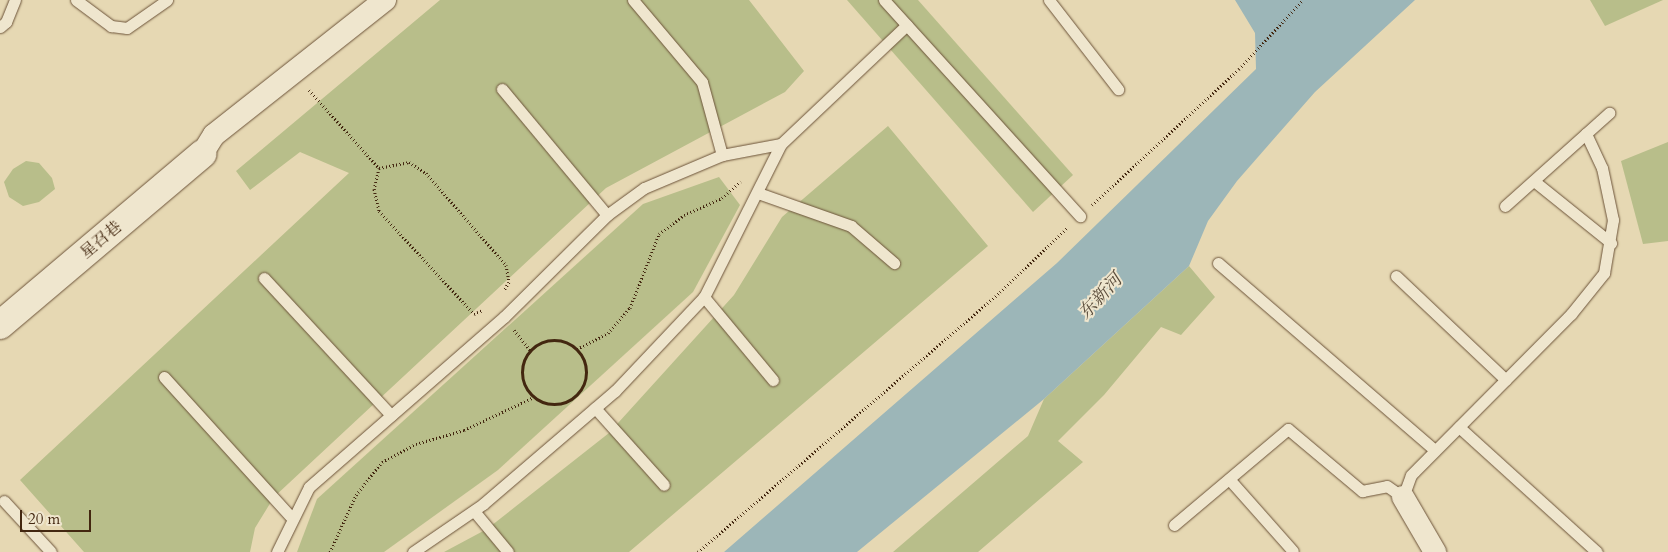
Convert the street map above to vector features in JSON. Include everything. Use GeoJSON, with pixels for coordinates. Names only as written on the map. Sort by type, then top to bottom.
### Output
{"type":"FeatureCollection","features":[{"type":"Feature","properties":{"kind":"street"},"geometry":{"type":"LineString","coordinates":[[202,154],[214,135],[385,0]]}},
{"type":"Feature","properties":{"kind":"street","name":"星召巷"},"geometry":{"type":"LineString","coordinates":[[0,325],[202,154]]}},
{"type":"Feature","properties":{"kind":"street"},"geometry":{"type":"LineString","coordinates":[[1403,497],[1435,552]]}},
{"type":"Feature","properties":{"kind":"lane"},"geometry":{"type":"LineString","coordinates":[[0,27],[6,22],[15,0]]}},
{"type":"Feature","properties":{"kind":"lane"},"geometry":{"type":"LineString","coordinates":[[76,0],[111,26],[127,28],[167,0]]}},
{"type":"Feature","properties":{"kind":"lane"},"geometry":{"type":"LineString","coordinates":[[633,0],[702,82],[722,155]]}},
{"type":"Feature","properties":{"kind":"lane"},"geometry":{"type":"LineString","coordinates":[[884,0],[1080,216]]}},
{"type":"Feature","properties":{"kind":"lane"},"geometry":{"type":"LineString","coordinates":[[1049,0],[1118,90]]}},
{"type":"Feature","properties":{"kind":"lane"},"geometry":{"type":"LineString","coordinates":[[413,552],[474,511],[595,408],[704,297],[781,144],[907,26]]}},
{"type":"Feature","properties":{"kind":"lane"},"geometry":{"type":"LineString","coordinates":[[502,89],[607,215]]}},
{"type":"Feature","properties":{"kind":"lane"},"geometry":{"type":"LineString","coordinates":[[1505,206],[1609,113]]}},
{"type":"Feature","properties":{"kind":"lane"},"geometry":{"type":"LineString","coordinates":[[1174,525],[1288,430],[1362,492],[1387,486],[1403,497],[1410,475],[1571,314],[1604,273],[1611,243],[1613,220],[1602,168],[1586,134]]}},
{"type":"Feature","properties":{"kind":"lane"},"geometry":{"type":"LineString","coordinates":[[277,552],[292,518],[309,487],[504,317],[607,215],[644,188],[722,155],[781,144]]}},
{"type":"Feature","properties":{"kind":"lane"},"geometry":{"type":"LineString","coordinates":[[1534,181],[1611,243]]}},
{"type":"Feature","properties":{"kind":"lane"},"geometry":{"type":"LineString","coordinates":[[758,193],[851,226],[894,263]]}},
{"type":"Feature","properties":{"kind":"lane"},"geometry":{"type":"LineString","coordinates":[[1218,263],[1435,450]]}},
{"type":"Feature","properties":{"kind":"lane"},"geometry":{"type":"LineString","coordinates":[[1396,276],[1506,380]]}},
{"type":"Feature","properties":{"kind":"lane"},"geometry":{"type":"LineString","coordinates":[[264,278],[391,415]]}},
{"type":"Feature","properties":{"kind":"lane"},"geometry":{"type":"LineString","coordinates":[[704,297],[773,380]]}},
{"type":"Feature","properties":{"kind":"lane"},"geometry":{"type":"LineString","coordinates":[[164,377],[292,518]]}},
{"type":"Feature","properties":{"kind":"lane"},"geometry":{"type":"LineString","coordinates":[[595,408],[664,485]]}},
{"type":"Feature","properties":{"kind":"lane"},"geometry":{"type":"LineString","coordinates":[[1459,427],[1597,552]]}},
{"type":"Feature","properties":{"kind":"lane"},"geometry":{"type":"LineString","coordinates":[[1229,479],[1293,551]]}},
{"type":"Feature","properties":{"kind":"lane"},"geometry":{"type":"LineString","coordinates":[[4,501],[51,552]]}},
{"type":"Feature","properties":{"kind":"lane"},"geometry":{"type":"LineString","coordinates":[[474,511],[508,552]]}},
{"type":"Feature","properties":{"kind":"path"},"geometry":{"type":"LineString","coordinates":[[698,552],[1000,292],[1240,69],[1303,0]]}},
{"type":"Feature","properties":{"kind":"path"},"geometry":{"type":"LineString","coordinates":[[293,73],[379,168]]}},
{"type":"Feature","properties":{"kind":"path"},"geometry":{"type":"LineString","coordinates":[[409,162],[426,173],[506,265],[509,282],[494,305],[474,314],[379,211],[374,189],[379,168],[409,162]]}},
{"type":"Feature","properties":{"kind":"path"},"geometry":{"type":"LineString","coordinates":[[577,349],[608,333],[630,308],[659,234],[684,215],[722,198],[748,174]]}},
{"type":"Feature","properties":{"kind":"path"},"geometry":{"type":"LineString","coordinates":[[494,305],[530,350]]}},
{"type":"Feature","properties":{"kind":"path"},"geometry":{"type":"LineString","coordinates":[[553,340],[569,343],[577,349],[586,368],[581,389],[574,397],[554,404],[534,397],[527,389],[522,369],[530,350],[538,344],[553,340]]}},
{"type":"Feature","properties":{"kind":"path"},"geometry":{"type":"LineString","coordinates":[[330,552],[356,495],[382,462],[416,444],[464,430],[534,397]]}},
{"type":"Feature","properties":{"kind":"green space"},"geometry":{"type":"Polygon","coordinates":[[[440,0],[749,0],[804,71],[785,92],[606,188],[274,497],[255,528],[250,552],[84,552],[20,480],[349,173],[300,152],[250,190],[236,171],[440,0]]]}},
{"type":"Feature","properties":{"kind":"green space"},"geometry":{"type":"Polygon","coordinates":[[[847,0],[918,0],[1073,175],[1033,212],[847,0]]]}},
{"type":"Feature","properties":{"kind":"green space"},"geometry":{"type":"Polygon","coordinates":[[[1590,0],[1663,0],[1605,26],[1590,0]]]}},
{"type":"Feature","properties":{"kind":"green space"},"geometry":{"type":"Polygon","coordinates":[[[888,126],[988,246],[629,552],[444,552],[487,529],[609,433],[734,295],[782,217],[888,126]]]}},
{"type":"Feature","properties":{"kind":"green space"},"geometry":{"type":"Polygon","coordinates":[[[1668,142],[1668,241],[1643,244],[1621,161],[1668,142]]]}},
{"type":"Feature","properties":{"kind":"green space"},"geometry":{"type":"Polygon","coordinates":[[[26,161],[39,163],[52,178],[55,189],[39,202],[23,206],[9,197],[4,182],[13,169],[26,161]]]}},
{"type":"Feature","properties":{"kind":"green space"},"geometry":{"type":"Polygon","coordinates":[[[719,177],[740,205],[693,292],[498,470],[384,552],[297,552],[317,499],[643,204],[719,177]]]}},
{"type":"Feature","properties":{"kind":"green space"},"geometry":{"type":"Polygon","coordinates":[[[1189,266],[1215,297],[1181,335],[1161,327],[1104,395],[1058,441],[1083,462],[978,552],[893,552],[1028,436],[1044,399],[1189,266]]]}},
{"type":"Feature","properties":{"kind":"water","name":"东新河"},"geometry":{"type":"Polygon","coordinates":[[[1235,0],[1415,0],[1315,92],[1237,181],[1208,221],[1189,266],[1044,399],[857,552],[724,552],[1057,263],[1256,69],[1255,33],[1235,0]]]}}]}
